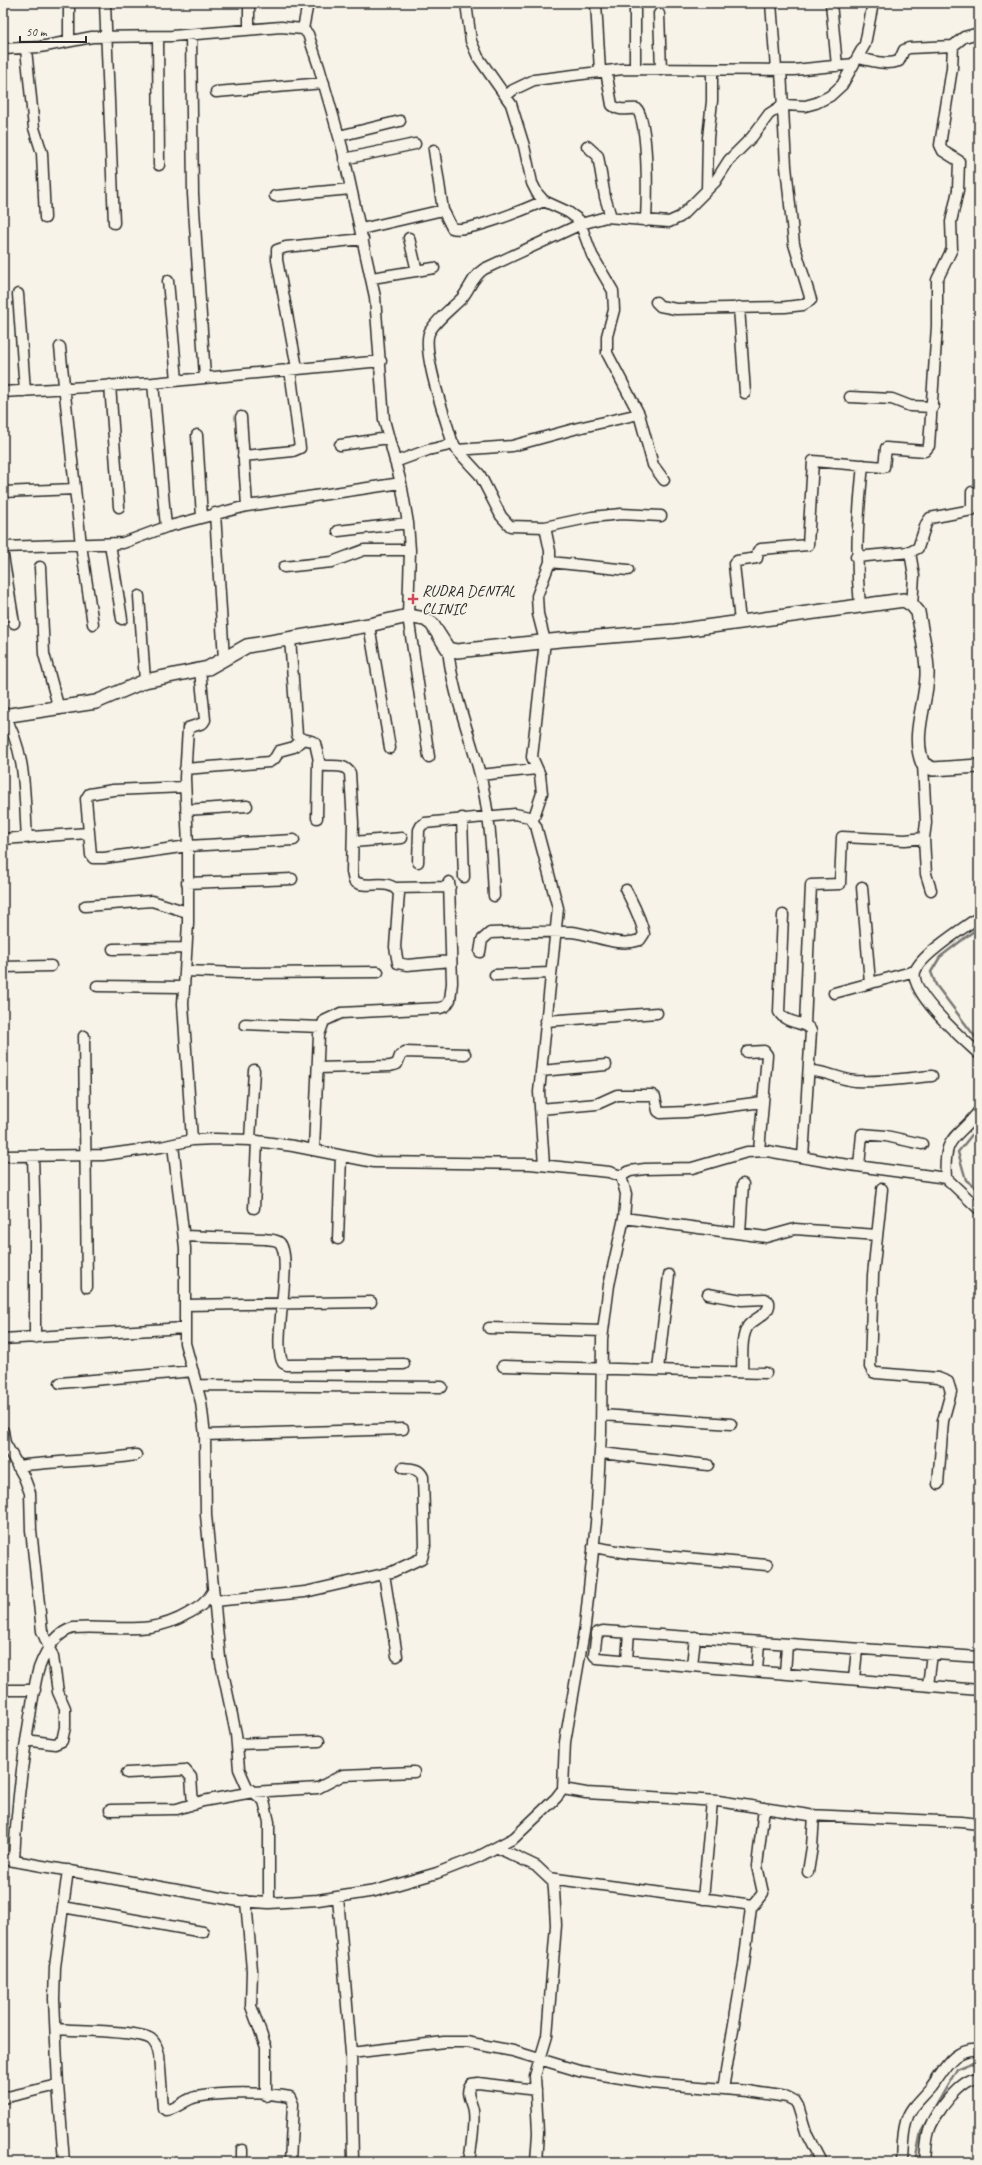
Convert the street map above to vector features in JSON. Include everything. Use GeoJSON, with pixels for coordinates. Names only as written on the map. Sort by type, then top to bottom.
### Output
{"type":"FeatureCollection","features":[{"type":"Feature","properties":{"kind":"street"},"geometry":{"type":"LineString","coordinates":[[68,41],[69,3]]}},
{"type":"Feature","properties":{"kind":"street"},"geometry":{"type":"LineString","coordinates":[[105,3],[105,37],[114,223]]}},
{"type":"Feature","properties":{"kind":"street"},"geometry":{"type":"LineString","coordinates":[[249,3],[249,30]]}},
{"type":"Feature","properties":{"kind":"street"},"geometry":{"type":"LineString","coordinates":[[303,30],[308,3]]}},
{"type":"Feature","properties":{"kind":"street"},"geometry":{"type":"LineString","coordinates":[[466,3],[471,41],[478,58],[506,96],[517,124],[532,183],[544,201],[576,217],[581,224],[592,255],[613,291],[614,310],[607,336],[607,353],[639,414],[653,464],[664,480]]}},
{"type":"Feature","properties":{"kind":"street"},"geometry":{"type":"LineString","coordinates":[[596,3],[603,71],[612,105],[619,110],[637,109],[640,112],[643,126],[647,186],[646,221]]}},
{"type":"Feature","properties":{"kind":"street"},"geometry":{"type":"LineString","coordinates":[[635,3],[635,69]]}},
{"type":"Feature","properties":{"kind":"street"},"geometry":{"type":"LineString","coordinates":[[656,302],[660,306],[676,309],[803,305],[811,300],[794,244],[786,166],[783,106],[771,3]]}},
{"type":"Feature","properties":{"kind":"street"},"geometry":{"type":"LineString","coordinates":[[831,3],[837,66]]}},
{"type":"Feature","properties":{"kind":"street"},"geometry":{"type":"LineString","coordinates":[[661,516],[609,515],[574,520],[545,527],[516,528],[506,523],[480,475],[456,447],[426,343],[430,331],[467,292],[477,274],[484,269],[581,224],[611,217],[669,222],[680,217],[715,182],[729,160],[752,137],[763,119],[775,109],[783,106],[805,106],[830,96],[842,85],[865,44],[873,3]]}},
{"type":"Feature","properties":{"kind":"street"},"geometry":{"type":"LineString","coordinates":[[658,14],[661,70]]}},
{"type":"Feature","properties":{"kind":"street"},"geometry":{"type":"LineString","coordinates":[[3,49],[26,49],[68,41],[105,37],[158,37],[281,27],[303,30],[311,41],[339,136],[372,278],[378,319],[382,401],[388,438],[401,483],[408,523],[410,550],[408,616],[429,757]]}},
{"type":"Feature","properties":{"kind":"street"},"geometry":{"type":"LineString","coordinates":[[506,96],[513,90],[534,80],[603,71],[635,69],[712,71],[778,70],[837,66],[856,61],[882,64],[894,63],[899,61],[904,50],[909,48],[953,46],[964,37],[979,33]]}},
{"type":"Feature","properties":{"kind":"street"},"geometry":{"type":"LineString","coordinates":[[191,35],[193,194],[205,378]]}},
{"type":"Feature","properties":{"kind":"street"},"geometry":{"type":"LineString","coordinates":[[158,37],[159,164]]}},
{"type":"Feature","properties":{"kind":"street"},"geometry":{"type":"LineString","coordinates":[[740,622],[734,564],[737,561],[757,558],[758,551],[761,549],[808,545],[813,461],[884,467],[886,448],[925,451],[929,446],[933,407],[937,326],[937,280],[952,248],[951,222],[958,190],[959,175],[959,161],[943,151],[940,145],[952,68],[953,46]]}},
{"type":"Feature","properties":{"kind":"street"},"geometry":{"type":"LineString","coordinates":[[26,49],[34,128],[42,153],[45,218]]}},
{"type":"Feature","properties":{"kind":"street"},"geometry":{"type":"LineString","coordinates":[[707,190],[708,138],[712,101],[712,71]]}},
{"type":"Feature","properties":{"kind":"street"},"geometry":{"type":"LineString","coordinates":[[216,92],[324,83]]}},
{"type":"Feature","properties":{"kind":"street"},"geometry":{"type":"LineString","coordinates":[[339,136],[400,121]]}},
{"type":"Feature","properties":{"kind":"street"},"geometry":{"type":"LineString","coordinates":[[344,159],[415,144]]}},
{"type":"Feature","properties":{"kind":"street"},"geometry":{"type":"LineString","coordinates":[[587,146],[598,156],[611,217]]}},
{"type":"Feature","properties":{"kind":"street"},"geometry":{"type":"LineString","coordinates":[[434,150],[443,210],[452,228],[460,229],[517,213],[544,201]]}},
{"type":"Feature","properties":{"kind":"street"},"geometry":{"type":"LineString","coordinates":[[275,196],[351,189]]}},
{"type":"Feature","properties":{"kind":"street"},"geometry":{"type":"LineString","coordinates":[[243,456],[293,451],[300,448],[294,369],[277,260],[277,250],[286,247],[362,234],[443,210]]}},
{"type":"Feature","properties":{"kind":"street"},"geometry":{"type":"LineString","coordinates":[[409,238],[417,271]]}},
{"type":"Feature","properties":{"kind":"street"},"geometry":{"type":"LineString","coordinates":[[372,278],[434,268]]}},
{"type":"Feature","properties":{"kind":"street"},"geometry":{"type":"LineString","coordinates":[[168,281],[177,380]]}},
{"type":"Feature","properties":{"kind":"street"},"geometry":{"type":"LineString","coordinates":[[18,294],[25,391]]}},
{"type":"Feature","properties":{"kind":"street"},"geometry":{"type":"LineString","coordinates":[[739,307],[745,393]]}},
{"type":"Feature","properties":{"kind":"street"},"geometry":{"type":"LineString","coordinates":[[60,347],[63,388],[75,490],[93,624]]}},
{"type":"Feature","properties":{"kind":"street"},"geometry":{"type":"LineString","coordinates":[[3,392],[153,383],[381,361]]}},
{"type":"Feature","properties":{"kind":"street"},"geometry":{"type":"LineString","coordinates":[[153,383],[166,527]]}},
{"type":"Feature","properties":{"kind":"street"},"geometry":{"type":"LineString","coordinates":[[110,385],[119,507]]}},
{"type":"Feature","properties":{"kind":"street"},"geometry":{"type":"LineString","coordinates":[[850,397],[892,399],[910,406],[933,407]]}},
{"type":"Feature","properties":{"kind":"street"},"geometry":{"type":"LineString","coordinates":[[395,462],[428,450],[456,447],[512,446],[578,428],[639,414]]}},
{"type":"Feature","properties":{"kind":"street"},"geometry":{"type":"LineString","coordinates":[[241,417],[247,506]]}},
{"type":"Feature","properties":{"kind":"street"},"geometry":{"type":"LineString","coordinates":[[197,435],[202,517]]}},
{"type":"Feature","properties":{"kind":"street"},"geometry":{"type":"LineString","coordinates":[[340,444],[388,438]]}},
{"type":"Feature","properties":{"kind":"street"},"geometry":{"type":"LineString","coordinates":[[860,606],[856,557],[859,499],[863,465]]}},
{"type":"Feature","properties":{"kind":"street"},"geometry":{"type":"LineString","coordinates":[[3,547],[110,544],[136,539],[166,527],[215,513],[247,506],[401,483]]}},
{"type":"Feature","properties":{"kind":"street"},"geometry":{"type":"LineString","coordinates":[[3,492],[75,490]]}},
{"type":"Feature","properties":{"kind":"street"},"geometry":{"type":"LineString","coordinates":[[856,557],[910,552],[918,548],[926,524],[930,518],[976,510],[972,492]]}},
{"type":"Feature","properties":{"kind":"street"},"geometry":{"type":"LineString","coordinates":[[215,513],[224,659]]}},
{"type":"Feature","properties":{"kind":"street"},"geometry":{"type":"LineString","coordinates":[[338,531],[408,523]]}},
{"type":"Feature","properties":{"kind":"street"},"geometry":{"type":"LineString","coordinates":[[544,1165],[540,1109],[541,1071],[550,973],[558,917],[557,898],[533,820],[542,792],[541,781],[532,757],[545,641],[538,614],[537,596],[550,562],[550,551],[545,527]]}},
{"type":"Feature","properties":{"kind":"street"},"geometry":{"type":"LineString","coordinates":[[110,544],[122,619]]}},
{"type":"Feature","properties":{"kind":"street"},"geometry":{"type":"LineString","coordinates":[[284,567],[332,562],[364,550],[410,550]]}},
{"type":"Feature","properties":{"kind":"street"},"geometry":{"type":"LineString","coordinates":[[910,552],[914,576],[912,605]]}},
{"type":"Feature","properties":{"kind":"street"},"geometry":{"type":"LineString","coordinates":[[3,556],[14,623]]}},
{"type":"Feature","properties":{"kind":"street"},"geometry":{"type":"LineString","coordinates":[[550,562],[628,570]]}},
{"type":"Feature","properties":{"kind":"street"},"geometry":{"type":"LineString","coordinates":[[40,567],[44,654],[59,709]]}},
{"type":"Feature","properties":{"kind":"street"},"geometry":{"type":"LineString","coordinates":[[140,596],[145,681]]}},
{"type":"Feature","properties":{"kind":"street"},"geometry":{"type":"LineString","coordinates":[[448,649],[464,651],[545,641],[675,631],[904,600],[912,605],[918,612],[927,676],[918,731],[921,759],[923,764],[926,823],[924,838],[926,874],[931,890]]}},
{"type":"Feature","properties":{"kind":"street"},"geometry":{"type":"LineString","coordinates":[[26,838],[21,756],[14,731],[4,716],[59,709],[96,702],[145,681],[200,670],[247,646],[369,625],[408,616],[425,619],[432,624],[448,649],[453,685],[480,775],[488,815],[494,896]]}},
{"type":"Feature","properties":{"kind":"street"},"geometry":{"type":"LineString","coordinates":[[369,625],[390,748]]}},
{"type":"Feature","properties":{"kind":"street"},"geometry":{"type":"LineString","coordinates":[[290,638],[297,735],[302,740],[312,741],[315,743],[318,762],[317,818]]}},
{"type":"Feature","properties":{"kind":"street"},"geometry":{"type":"LineString","coordinates":[[192,1140],[183,987],[188,912],[188,846],[185,769],[188,728],[203,723],[205,720],[200,670]]}},
{"type":"Feature","properties":{"kind":"street"},"geometry":{"type":"LineString","coordinates":[[185,769],[269,762],[279,751],[294,747],[302,740]]}},
{"type":"Feature","properties":{"kind":"street"},"geometry":{"type":"LineString","coordinates":[[314,1149],[321,1027],[324,1020],[341,1013],[440,1008],[446,1006],[451,992],[449,885],[396,888],[389,885],[361,884],[354,881],[353,808],[348,770],[342,766],[323,766],[318,762]]}},
{"type":"Feature","properties":{"kind":"street"},"geometry":{"type":"LineString","coordinates":[[923,764],[933,769],[979,766]]}},
{"type":"Feature","properties":{"kind":"street"},"geometry":{"type":"LineString","coordinates":[[480,775],[537,769]]}},
{"type":"Feature","properties":{"kind":"street"},"geometry":{"type":"LineString","coordinates":[[185,787],[113,790],[89,794],[86,799],[91,855],[97,858],[188,846],[294,840]]}},
{"type":"Feature","properties":{"kind":"street"},"geometry":{"type":"LineString","coordinates":[[186,810],[247,806]]}},
{"type":"Feature","properties":{"kind":"street"},"geometry":{"type":"LineString","coordinates":[[418,862],[419,830],[425,823],[488,815],[515,814],[529,817],[533,820]]}},
{"type":"Feature","properties":{"kind":"street"},"geometry":{"type":"LineString","coordinates":[[462,818],[464,877]]}},
{"type":"Feature","properties":{"kind":"street"},"geometry":{"type":"LineString","coordinates":[[3,839],[88,833]]}},
{"type":"Feature","properties":{"kind":"street"},"geometry":{"type":"LineString","coordinates":[[805,1026],[812,885],[840,884],[842,837],[905,840],[924,838]]}},
{"type":"Feature","properties":{"kind":"street"},"geometry":{"type":"LineString","coordinates":[[353,842],[402,838]]}},
{"type":"Feature","properties":{"kind":"street"},"geometry":{"type":"LineString","coordinates":[[187,883],[292,879]]}},
{"type":"Feature","properties":{"kind":"street"},"geometry":{"type":"LineString","coordinates":[[862,887],[870,983]]}},
{"type":"Feature","properties":{"kind":"street"},"geometry":{"type":"LineString","coordinates":[[396,888],[399,893],[395,947],[398,963],[407,965],[451,961]]}},
{"type":"Feature","properties":{"kind":"street"},"geometry":{"type":"LineString","coordinates":[[480,952],[482,940],[490,933],[555,932],[585,934],[619,942],[640,940],[644,934],[626,890]]}},
{"type":"Feature","properties":{"kind":"street"},"geometry":{"type":"LineString","coordinates":[[85,906],[152,902],[188,912]]}},
{"type":"Feature","properties":{"kind":"street"},"geometry":{"type":"LineString","coordinates":[[783,915],[779,1012],[786,1019],[805,1026],[811,1031],[810,1071],[803,1157]]}},
{"type":"Feature","properties":{"kind":"street"},"geometry":{"type":"LineString","coordinates":[[979,917],[944,942],[920,963],[915,971],[917,985],[923,996],[979,1054]]}},
{"type":"Feature","properties":{"kind":"street"},"geometry":{"type":"LineString","coordinates":[[113,949],[186,948]]}},
{"type":"Feature","properties":{"kind":"street"},"geometry":{"type":"LineString","coordinates":[[3,967],[51,966]]}},
{"type":"Feature","properties":{"kind":"street"},"geometry":{"type":"LineString","coordinates":[[185,971],[240,973],[378,972]]}},
{"type":"Feature","properties":{"kind":"street"},"geometry":{"type":"LineString","coordinates":[[834,993],[915,971]]}},
{"type":"Feature","properties":{"kind":"street"},"geometry":{"type":"LineString","coordinates":[[495,975],[550,973]]}},
{"type":"Feature","properties":{"kind":"street"},"geometry":{"type":"LineString","coordinates":[[97,986],[183,987]]}},
{"type":"Feature","properties":{"kind":"street"},"geometry":{"type":"LineString","coordinates":[[546,1022],[657,1013]]}},
{"type":"Feature","properties":{"kind":"street"},"geometry":{"type":"LineString","coordinates":[[245,1024],[321,1027]]}},
{"type":"Feature","properties":{"kind":"street"},"geometry":{"type":"LineString","coordinates":[[84,1036],[86,1287]]}},
{"type":"Feature","properties":{"kind":"street"},"geometry":{"type":"LineString","coordinates":[[747,1052],[764,1051],[767,1055],[759,1151]]}},
{"type":"Feature","properties":{"kind":"street"},"geometry":{"type":"LineString","coordinates":[[318,1068],[390,1066],[397,1064],[400,1056],[405,1052],[465,1054]]}},
{"type":"Feature","properties":{"kind":"street"},"geometry":{"type":"LineString","coordinates":[[541,1071],[606,1065]]}},
{"type":"Feature","properties":{"kind":"street"},"geometry":{"type":"LineString","coordinates":[[254,1070],[254,1208]]}},
{"type":"Feature","properties":{"kind":"street"},"geometry":{"type":"LineString","coordinates":[[810,1071],[821,1071],[844,1080],[857,1081],[932,1076]]}},
{"type":"Feature","properties":{"kind":"street"},"geometry":{"type":"LineString","coordinates":[[540,1109],[597,1104],[617,1095],[652,1095],[655,1097],[658,1111],[665,1113],[686,1112],[762,1102]]}},
{"type":"Feature","properties":{"kind":"street"},"geometry":{"type":"LineString","coordinates":[[946,1178],[945,1151],[948,1144],[979,1111]]}},
{"type":"Feature","properties":{"kind":"street"},"geometry":{"type":"LineString","coordinates":[[859,1166],[862,1134],[886,1136],[922,1144]]}},
{"type":"Feature","properties":{"kind":"street"},"geometry":{"type":"LineString","coordinates":[[3,1156],[84,1156],[121,1154],[173,1145],[192,1140],[254,1141],[314,1149],[341,1156],[380,1163],[544,1165],[609,1172],[621,1176],[630,1171],[645,1169],[692,1168],[741,1154],[759,1151],[946,1178],[979,1209]]}},
{"type":"Feature","properties":{"kind":"street"},"geometry":{"type":"LineString","coordinates":[[173,1145],[184,1236],[185,1343],[197,1385],[205,1435],[205,1498],[213,1596],[222,1673],[230,1702],[237,1744],[239,1769],[242,1779],[247,1787],[264,1801],[269,1822],[269,1903]]}},
{"type":"Feature","properties":{"kind":"street"},"geometry":{"type":"LineString","coordinates":[[32,1156],[35,1224],[35,1338]]}},
{"type":"Feature","properties":{"kind":"street"},"geometry":{"type":"LineString","coordinates":[[338,1239],[341,1156]]}},
{"type":"Feature","properties":{"kind":"street"},"geometry":{"type":"LineString","coordinates":[[3,1859],[246,1902],[269,1903],[308,1901],[375,1891],[437,1873],[498,1848],[525,1828],[563,1789],[565,1742],[583,1641],[593,1547],[602,1415],[601,1367],[603,1331],[609,1286],[624,1218],[626,1194],[621,1176]]}},
{"type":"Feature","properties":{"kind":"street"},"geometry":{"type":"LineString","coordinates":[[740,1233],[743,1184]]}},
{"type":"Feature","properties":{"kind":"street"},"geometry":{"type":"LineString","coordinates":[[882,1189],[873,1275],[870,1367],[873,1372],[876,1373],[938,1378],[946,1380],[949,1384],[950,1397],[944,1421],[938,1484]]}},
{"type":"Feature","properties":{"kind":"street"},"geometry":{"type":"LineString","coordinates":[[624,1218],[770,1237],[795,1229],[877,1235]]}},
{"type":"Feature","properties":{"kind":"street"},"geometry":{"type":"LineString","coordinates":[[184,1236],[270,1240],[279,1243],[283,1254],[283,1304],[279,1351],[283,1363],[287,1365],[404,1364]]}},
{"type":"Feature","properties":{"kind":"street"},"geometry":{"type":"LineString","coordinates":[[658,1369],[669,1275]]}},
{"type":"Feature","properties":{"kind":"street"},"geometry":{"type":"LineString","coordinates":[[708,1294],[742,1300],[765,1298],[770,1302],[767,1311],[750,1324],[746,1330],[742,1372]]}},
{"type":"Feature","properties":{"kind":"street"},"geometry":{"type":"LineString","coordinates":[[185,1305],[370,1302]]}},
{"type":"Feature","properties":{"kind":"street"},"geometry":{"type":"LineString","coordinates":[[3,1339],[184,1328]]}},
{"type":"Feature","properties":{"kind":"street"},"geometry":{"type":"LineString","coordinates":[[489,1328],[603,1331]]}},
{"type":"Feature","properties":{"kind":"street"},"geometry":{"type":"LineString","coordinates":[[503,1366],[601,1367],[766,1373]]}},
{"type":"Feature","properties":{"kind":"street"},"geometry":{"type":"LineString","coordinates":[[60,1383],[193,1371]]}},
{"type":"Feature","properties":{"kind":"street"},"geometry":{"type":"LineString","coordinates":[[197,1385],[442,1387]]}},
{"type":"Feature","properties":{"kind":"street"},"geometry":{"type":"LineString","coordinates":[[602,1415],[731,1424]]}},
{"type":"Feature","properties":{"kind":"street"},"geometry":{"type":"LineString","coordinates":[[205,1435],[403,1429]]}},
{"type":"Feature","properties":{"kind":"street"},"geometry":{"type":"LineString","coordinates":[[3,1431],[4,1444],[27,1482],[30,1493],[31,1530],[41,1624],[43,1636],[49,1648],[56,1672],[58,1692],[65,1708],[64,1738],[62,1741],[55,1744],[26,1740]]}},
{"type":"Feature","properties":{"kind":"street"},"geometry":{"type":"LineString","coordinates":[[600,1454],[708,1465]]}},
{"type":"Feature","properties":{"kind":"street"},"geometry":{"type":"LineString","coordinates":[[17,1466],[62,1460],[94,1461],[136,1455]]}},
{"type":"Feature","properties":{"kind":"street"},"geometry":{"type":"LineString","coordinates":[[14,1861],[18,1798],[26,1740],[39,1668],[49,1648],[59,1635],[73,1628],[147,1629],[171,1623],[205,1604],[213,1596],[295,1593],[384,1574],[417,1562],[422,1558],[425,1552],[423,1477],[421,1472],[416,1469],[403,1468]]}},
{"type":"Feature","properties":{"kind":"street"},"geometry":{"type":"LineString","coordinates":[[593,1547],[629,1553],[768,1564]]}},
{"type":"Feature","properties":{"kind":"street"},"geometry":{"type":"LineString","coordinates":[[384,1574],[397,1656]]}},
{"type":"Feature","properties":{"kind":"street"},"geometry":{"type":"LineString","coordinates":[[979,1657],[600,1631],[597,1633],[594,1655],[597,1658],[979,1690]]}},
{"type":"Feature","properties":{"kind":"street"},"geometry":{"type":"LineString","coordinates":[[627,1660],[629,1632]]}},
{"type":"Feature","properties":{"kind":"street"},"geometry":{"type":"LineString","coordinates":[[692,1666],[695,1637]]}},
{"type":"Feature","properties":{"kind":"street"},"geometry":{"type":"LineString","coordinates":[[583,1641],[596,1643]]}},
{"type":"Feature","properties":{"kind":"street"},"geometry":{"type":"LineString","coordinates":[[757,1671],[759,1642]]}},
{"type":"Feature","properties":{"kind":"street"},"geometry":{"type":"LineString","coordinates":[[785,1673],[787,1645]]}},
{"type":"Feature","properties":{"kind":"street"},"geometry":{"type":"LineString","coordinates":[[854,1679],[857,1649]]}},
{"type":"Feature","properties":{"kind":"street"},"geometry":{"type":"LineString","coordinates":[[928,1685],[932,1654]]}},
{"type":"Feature","properties":{"kind":"street"},"geometry":{"type":"LineString","coordinates":[[3,1690],[35,1690]]}},
{"type":"Feature","properties":{"kind":"street"},"geometry":{"type":"LineString","coordinates":[[237,1744],[319,1741]]}},
{"type":"Feature","properties":{"kind":"street"},"geometry":{"type":"LineString","coordinates":[[127,1773],[185,1770],[190,1776],[193,1805]]}},
{"type":"Feature","properties":{"kind":"street"},"geometry":{"type":"LineString","coordinates":[[110,1810],[166,1810],[253,1792],[318,1788],[337,1777],[352,1773],[414,1772]]}},
{"type":"Feature","properties":{"kind":"street"},"geometry":{"type":"LineString","coordinates":[[563,1789],[586,1793],[712,1801],[814,1815],[979,1824]]}},
{"type":"Feature","properties":{"kind":"street"},"geometry":{"type":"LineString","coordinates":[[703,1899],[712,1801]]}},
{"type":"Feature","properties":{"kind":"street"},"geometry":{"type":"LineString","coordinates":[[723,2089],[744,1964],[751,1908],[763,1893],[764,1888],[759,1880],[757,1866],[764,1808]]}},
{"type":"Feature","properties":{"kind":"street"},"geometry":{"type":"LineString","coordinates":[[808,1872],[814,1815]]}},
{"type":"Feature","properties":{"kind":"street"},"geometry":{"type":"LineString","coordinates":[[498,1848],[536,1866],[549,1878],[552,1882],[554,1890],[556,1925],[547,2036],[542,2060],[536,2076],[538,2132],[536,2162]]}},
{"type":"Feature","properties":{"kind":"street"},"geometry":{"type":"LineString","coordinates":[[64,2162],[58,2085],[55,1967],[68,1870]]}},
{"type":"Feature","properties":{"kind":"street"},"geometry":{"type":"LineString","coordinates":[[549,1878],[753,1905]]}},
{"type":"Feature","properties":{"kind":"street"},"geometry":{"type":"LineString","coordinates":[[338,1897],[352,2053],[353,2162]]}},
{"type":"Feature","properties":{"kind":"street"},"geometry":{"type":"LineString","coordinates":[[246,1902],[252,1970],[251,2006],[266,2047],[266,2096]]}},
{"type":"Feature","properties":{"kind":"street"},"geometry":{"type":"LineString","coordinates":[[63,1907],[202,1932]]}},
{"type":"Feature","properties":{"kind":"street"},"geometry":{"type":"LineString","coordinates":[[56,2029],[136,2035],[150,2039],[158,2048],[160,2055],[162,2108],[166,2110],[173,2109],[183,2101],[197,2096],[223,2094],[286,2097],[293,2100],[290,2162]]}},
{"type":"Feature","properties":{"kind":"street"},"geometry":{"type":"LineString","coordinates":[[352,2053],[444,2042],[466,2042],[513,2051],[579,2071],[629,2080],[723,2089],[792,2098],[798,2106],[807,2135],[821,2162]]}},
{"type":"Feature","properties":{"kind":"street"},"geometry":{"type":"LineString","coordinates":[[902,2162],[905,2123],[912,2109],[931,2087],[945,2065],[954,2057],[964,2051],[979,2050]]}},
{"type":"Feature","properties":{"kind":"street"},"geometry":{"type":"LineString","coordinates":[[925,2162],[927,2139],[932,2122],[963,2084],[972,2078],[979,2079]]}},
{"type":"Feature","properties":{"kind":"street"},"geometry":{"type":"LineString","coordinates":[[469,2162],[473,2116],[469,2100],[469,2087],[471,2084],[478,2083],[536,2090]]}},
{"type":"Feature","properties":{"kind":"street"},"geometry":{"type":"LineString","coordinates":[[3,2098],[58,2085]]}},
{"type":"Feature","properties":{"kind":"street"},"geometry":{"type":"LineString","coordinates":[[242,2150],[242,2162]]}},
{"type":"Feature","properties":{"kind":"waterway"},"geometry":{"type":"LineString","coordinates":[[979,927],[940,957],[931,972],[936,985],[979,1042]]}},
{"type":"Feature","properties":{"kind":"waterway"},"geometry":{"type":"LineString","coordinates":[[979,1126],[958,1152],[966,1180],[979,1190]]}},
{"type":"Feature","properties":{"kind":"waterway"},"geometry":{"type":"LineString","coordinates":[[915,2162],[921,2132],[957,2069],[979,2060]]}},
{"type":"Feature","properties":{"kind":"place","name":"RUDRA DENTAL CLINIC"},"geometry":{"type":"Point","coordinates":[413,599]}}]}
